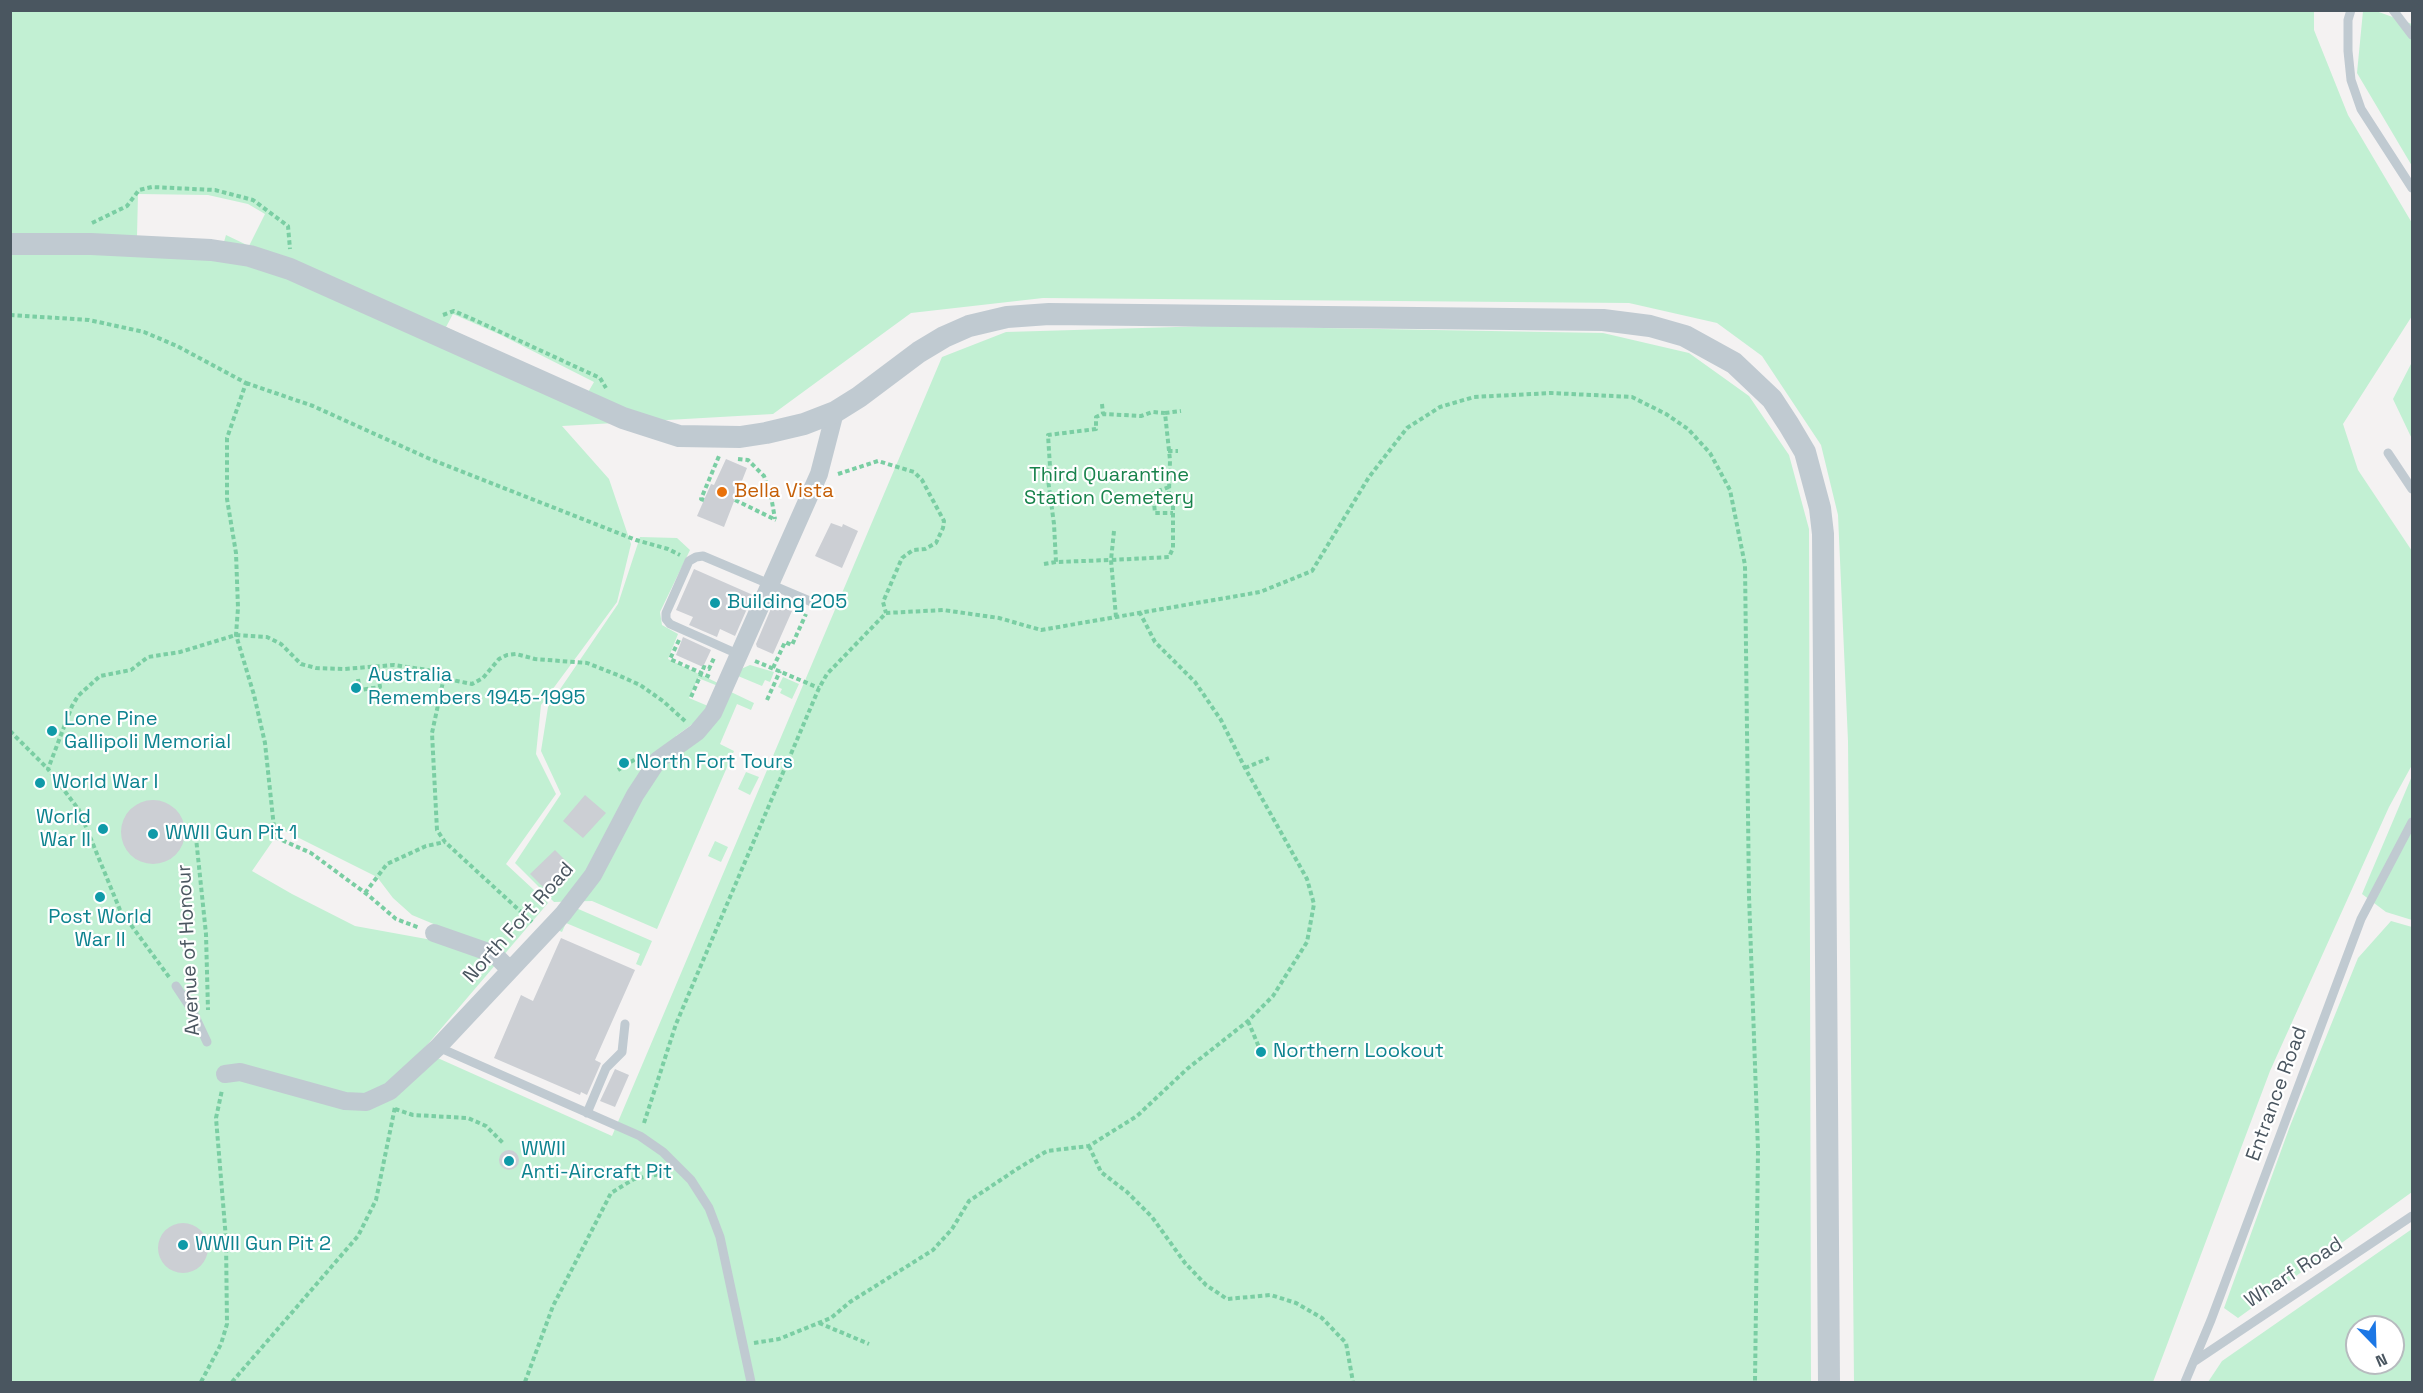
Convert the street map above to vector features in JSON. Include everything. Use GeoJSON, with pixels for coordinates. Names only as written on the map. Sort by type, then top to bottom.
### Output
{"type":"FeatureCollection","features":[{"type":"Feature","properties":{"kind":"street"},"geometry":{"type":"LineString","coordinates":[[13,242],[211,250],[250,256],[290,269],[623,418],[679,436],[740,437],[804,424],[835,412],[860,397],[919,352],[944,337],[969,326],[1007,316],[1049,314],[1603,320],[1650,326],[1685,336],[1734,363],[1772,399],[1805,452],[1820,508],[1829,1383]]}},
{"type":"Feature","properties":{"kind":"street","name":"North Fort Road"},"geometry":{"type":"LineString","coordinates":[[225,1074],[240,1072],[345,1101],[366,1102],[390,1091],[438,1047],[510,970],[574,900],[593,874],[635,795],[658,759],[697,732],[713,713],[819,474],[835,412]]}},
{"type":"Feature","properties":{"kind":"street"},"geometry":{"type":"LineString","coordinates":[[434,933],[494,954],[510,970]]}},
{"type":"Feature","properties":{"kind":"lane"},"geometry":{"type":"LineString","coordinates":[[2351,10],[2348,20],[2348,51],[2351,80],[2361,109],[2412,188]]}},
{"type":"Feature","properties":{"kind":"lane"},"geometry":{"type":"LineString","coordinates":[[2393,10],[2412,35]]}},
{"type":"Feature","properties":{"kind":"lane"},"geometry":{"type":"LineString","coordinates":[[2388,453],[2412,489]]}},
{"type":"Feature","properties":{"kind":"lane"},"geometry":{"type":"LineString","coordinates":[[740,655],[670,624],[666,619],[666,613],[689,561],[703,556],[815,604]]}},
{"type":"Feature","properties":{"kind":"lane","name":"Entrance Road"},"geometry":{"type":"LineString","coordinates":[[2185,1383],[2361,919],[2412,822]]}},
{"type":"Feature","properties":{"kind":"lane"},"geometry":{"type":"LineString","coordinates":[[176,986],[207,1042]]}},
{"type":"Feature","properties":{"kind":"lane"},"geometry":{"type":"LineString","coordinates":[[587,1113],[606,1068],[622,1052],[626,1024]]}},
{"type":"Feature","properties":{"kind":"lane"},"geometry":{"type":"LineString","coordinates":[[438,1047],[640,1136],[663,1152],[692,1180],[709,1208],[720,1238],[751,1383]]}},
{"type":"Feature","properties":{"kind":"lane","name":"Wharf Road"},"geometry":{"type":"LineString","coordinates":[[2195,1360],[2412,1216]]}},
{"type":"Feature","properties":{"kind":"path"},"geometry":{"type":"LineString","coordinates":[[10,315],[89,320],[144,332],[177,346],[246,383],[313,406],[430,459],[636,540],[668,549],[689,561]]}},
{"type":"Feature","properties":{"kind":"path"},"geometry":{"type":"LineString","coordinates":[[246,383],[227,438],[227,499],[236,553],[238,608],[236,635],[254,695],[265,743],[275,837],[311,854],[365,893],[396,919],[434,933]]}},
{"type":"Feature","properties":{"kind":"path"},"geometry":{"type":"LineString","coordinates":[[640,1136],[676,1024],[819,688],[827,674],[886,613],[943,610],[999,618],[1041,630],[1260,592],[1312,571],[1369,477],[1407,428],[1440,406],[1474,397],[1551,393],[1632,397],[1666,414],[1688,429],[1710,453],[1730,490],[1746,565],[1749,896],[1758,1150],[1755,1383]]}},
{"type":"Feature","properties":{"kind":"path"},"geometry":{"type":"LineString","coordinates":[[1102,404],[1103,414]]}},
{"type":"Feature","properties":{"kind":"path"},"geometry":{"type":"LineString","coordinates":[[1056,562],[1047,472],[1050,467],[1048,435],[1096,429],[1096,417],[1103,414],[1140,416],[1152,412],[1181,411]]}},
{"type":"Feature","properties":{"kind":"path"},"geometry":{"type":"LineString","coordinates":[[1044,564],[1168,557],[1173,548],[1173,513],[1169,487],[1165,412]]}},
{"type":"Feature","properties":{"kind":"path"},"geometry":{"type":"LineString","coordinates":[[1168,451],[1178,451]]}},
{"type":"Feature","properties":{"kind":"path"},"geometry":{"type":"LineString","coordinates":[[719,458],[748,460],[758,468],[764,476],[771,496],[775,519]]}},
{"type":"Feature","properties":{"kind":"path"},"geometry":{"type":"LineString","coordinates":[[862,467],[878,461],[914,472],[922,480],[944,521],[944,528],[936,543],[925,549],[913,550],[902,558],[883,602],[886,613]]}},
{"type":"Feature","properties":{"kind":"path"},"geometry":{"type":"LineString","coordinates":[[1169,487],[1153,494],[1155,513],[1173,513]]}},
{"type":"Feature","properties":{"kind":"path"},"geometry":{"type":"LineString","coordinates":[[735,500],[795,529]]}},
{"type":"Feature","properties":{"kind":"path"},"geometry":{"type":"LineString","coordinates":[[1114,531],[1111,560],[1116,617]]}},
{"type":"Feature","properties":{"kind":"path"},"geometry":{"type":"LineString","coordinates":[[773,668],[785,642],[792,645],[815,604]]}},
{"type":"Feature","properties":{"kind":"path"},"geometry":{"type":"LineString","coordinates":[[743,1344],[779,1340],[831,1318],[850,1302],[933,1250],[952,1229],[969,1201],[1017,1169],[1047,1151],[1089,1146],[1137,1116],[1187,1069],[1248,1021],[1273,996],[1307,942],[1314,904],[1302,870],[1221,720],[1195,682],[1155,642],[1140,613]]}},
{"type":"Feature","properties":{"kind":"path"},"geometry":{"type":"LineString","coordinates":[[48,769],[72,706],[78,696],[100,676],[130,670],[148,657],[180,652],[236,635],[267,637],[281,644],[301,664],[316,668],[344,669],[394,665],[428,670],[444,677],[472,684],[483,678],[499,660],[507,655],[516,654],[535,659],[587,663],[640,685],[663,701],[697,732]]}},
{"type":"Feature","properties":{"kind":"path"},"geometry":{"type":"LineString","coordinates":[[676,646],[670,659],[727,685]]}},
{"type":"Feature","properties":{"kind":"path"},"geometry":{"type":"LineString","coordinates":[[740,655],[819,688]]}},
{"type":"Feature","properties":{"kind":"path"},"geometry":{"type":"LineString","coordinates":[[691,698],[704,667],[709,669],[714,657]]}},
{"type":"Feature","properties":{"kind":"path"},"geometry":{"type":"LineString","coordinates":[[358,680],[360,690],[380,687],[377,666]]}},
{"type":"Feature","properties":{"kind":"path"},"geometry":{"type":"LineString","coordinates":[[767,700],[780,672]]}},
{"type":"Feature","properties":{"kind":"path"},"geometry":{"type":"LineString","coordinates":[[444,677],[432,733],[437,830],[445,842],[544,933]]}},
{"type":"Feature","properties":{"kind":"path"},"geometry":{"type":"LineString","coordinates":[[10,731],[48,769],[79,810],[120,910],[176,986]]}},
{"type":"Feature","properties":{"kind":"path"},"geometry":{"type":"LineString","coordinates":[[1245,768],[1269,758]]}},
{"type":"Feature","properties":{"kind":"path","name":"Avenue of Honour"},"geometry":{"type":"LineString","coordinates":[[195,828],[206,934],[207,1042]]}},
{"type":"Feature","properties":{"kind":"path"},"geometry":{"type":"LineString","coordinates":[[365,893],[387,864],[426,846],[445,842]]}},
{"type":"Feature","properties":{"kind":"path"},"geometry":{"type":"LineString","coordinates":[[1248,1021],[1261,1052]]}},
{"type":"Feature","properties":{"kind":"path"},"geometry":{"type":"LineString","coordinates":[[201,1383],[221,1344],[228,1324],[226,1239],[216,1118],[225,1074]]}},
{"type":"Feature","properties":{"kind":"path"},"geometry":{"type":"LineString","coordinates":[[232,1383],[358,1236],[376,1200],[395,1109],[390,1091]]}},
{"type":"Feature","properties":{"kind":"path"},"geometry":{"type":"LineString","coordinates":[[395,1109],[413,1115],[468,1118],[486,1126],[503,1143]]}},
{"type":"Feature","properties":{"kind":"path"},"geometry":{"type":"LineString","coordinates":[[1089,1146],[1101,1172],[1127,1192],[1152,1217],[1185,1263],[1206,1285],[1227,1299],[1271,1295],[1296,1303],[1322,1318],[1346,1343],[1353,1383]]}},
{"type":"Feature","properties":{"kind":"path"},"geometry":{"type":"LineString","coordinates":[[525,1383],[553,1306],[611,1193],[634,1179],[681,1170]]}},
{"type":"Feature","properties":{"kind":"path"},"geometry":{"type":"LineString","coordinates":[[819,1323],[869,1344]]}},
{"type":"Feature","properties":{"kind":"green space","name":"Third Quarantine Station Cemetery"},"geometry":{"type":"Polygon","coordinates":[[[10,11],[2314,11],[2314,30],[2348,115],[2412,223],[2412,316],[2343,424],[2358,470],[2412,551],[2412,765],[2389,807],[2270,1071],[2153,1382],[1854,1382],[1848,741],[1838,515],[1821,445],[1762,356],[1717,323],[1629,303],[1043,298],[911,313],[773,414],[562,426],[609,479],[631,544],[617,602],[541,705],[536,754],[556,794],[506,864],[548,903],[422,1051],[612,1136],[942,357],[1006,332],[1210,326],[1603,333],[1689,353],[1749,396],[1789,455],[1809,529],[1811,1382],[11,1382],[10,11]],[[138,194],[137,236],[224,242],[226,235],[249,246],[265,214],[248,204],[208,195],[138,194]],[[453,314],[446,327],[587,394],[594,382],[501,335],[453,314]],[[281,829],[252,871],[355,926],[432,940],[436,925],[412,915],[393,898],[377,877],[281,829]]]}},
{"type":"Feature","properties":{"kind":"green space"},"geometry":{"type":"Polygon","coordinates":[[[2363,11],[2376,11],[2412,24],[2412,166],[2357,73],[2363,11]]]}},
{"type":"Feature","properties":{"kind":"green space"},"geometry":{"type":"Polygon","coordinates":[[[2412,362],[2412,439],[2393,399],[2412,362]]]}},
{"type":"Feature","properties":{"kind":"green space"},"geometry":{"type":"Polygon","coordinates":[[[640,537],[677,538],[690,550],[660,612],[662,625],[678,634],[668,659],[720,684],[718,686],[698,678],[689,698],[708,706],[694,723],[676,736],[692,743],[731,692],[754,703],[751,710],[737,704],[720,744],[734,751],[657,929],[592,901],[554,902],[515,863],[561,794],[541,751],[548,707],[618,604],[640,537]]]}},
{"type":"Feature","properties":{"kind":"green space"},"geometry":{"type":"Polygon","coordinates":[[[750,665],[774,672],[770,682],[765,680],[762,686],[738,676],[741,669],[750,665]]]}},
{"type":"Feature","properties":{"kind":"green space"},"geometry":{"type":"Polygon","coordinates":[[[783,677],[799,684],[792,699],[780,693],[782,689],[778,687],[783,677]]]}},
{"type":"Feature","properties":{"kind":"green space"},"geometry":{"type":"Polygon","coordinates":[[[746,772],[759,777],[750,795],[738,789],[746,772]]]}},
{"type":"Feature","properties":{"kind":"green space"},"geometry":{"type":"Polygon","coordinates":[[[2412,776],[2412,920],[2386,912],[2362,894],[2412,776]]]}},
{"type":"Feature","properties":{"kind":"green space"},"geometry":{"type":"Polygon","coordinates":[[[715,841],[728,847],[721,862],[708,856],[715,841]]]}},
{"type":"Feature","properties":{"kind":"green space"},"geometry":{"type":"Polygon","coordinates":[[[576,908],[652,941],[641,966],[636,964],[640,954],[566,923],[562,932],[555,929],[576,908]]]}},
{"type":"Feature","properties":{"kind":"green space"},"geometry":{"type":"Polygon","coordinates":[[[2391,921],[2412,927],[2412,1192],[2238,1318],[2224,1308],[2290,1126],[2358,958],[2391,921]]]}},
{"type":"Feature","properties":{"kind":"green space"},"geometry":{"type":"Polygon","coordinates":[[[2412,1229],[2412,1382],[2208,1382],[2222,1361],[2412,1229]]]}},
{"type":"Feature","properties":{"kind":"building","name":"Bella Vista"},"geometry":{"type":"Polygon","coordinates":[[[726,459],[747,468],[724,527],[697,516],[711,484],[714,485],[726,459]]]}},
{"type":"Feature","properties":{"kind":"building"},"geometry":{"type":"Polygon","coordinates":[[[831,523],[842,527],[843,524],[858,531],[842,568],[815,556],[831,523]]]}},
{"type":"Feature","properties":{"kind":"building","name":"Building 205"},"geometry":{"type":"Polygon","coordinates":[[[694,569],[753,595],[735,636],[720,629],[717,637],[689,625],[693,617],[676,610],[694,569]]]}},
{"type":"Feature","properties":{"kind":"building"},"geometry":{"type":"Polygon","coordinates":[[[773,604],[792,611],[773,654],[757,647],[756,644],[773,604]]]}},
{"type":"Feature","properties":{"kind":"building"},"geometry":{"type":"Polygon","coordinates":[[[683,637],[711,650],[703,667],[676,655],[683,637]]]}},
{"type":"Feature","properties":{"kind":"building"},"geometry":{"type":"Polygon","coordinates":[[[585,795],[606,813],[583,838],[563,821],[585,795]]]}},
{"type":"Feature","properties":{"kind":"building","name":"WWII Gun Pit 1"},"geometry":{"type":"Polygon","coordinates":[[[153,800],[171,806],[179,814],[185,832],[179,850],[171,858],[153,864],[135,858],[127,850],[121,832],[127,814],[135,806],[153,800]]]}},
{"type":"Feature","properties":{"kind":"building"},"geometry":{"type":"Polygon","coordinates":[[[555,850],[574,869],[550,894],[530,874],[555,850]]]}},
{"type":"Feature","properties":{"kind":"building"},"geometry":{"type":"Polygon","coordinates":[[[561,938],[635,970],[595,1060],[601,1063],[587,1095],[581,1092],[580,1095],[494,1058],[521,995],[533,1001],[561,938]]]}},
{"type":"Feature","properties":{"kind":"building"},"geometry":{"type":"Polygon","coordinates":[[[615,1069],[629,1075],[615,1107],[600,1101],[615,1069]]]}},
{"type":"Feature","properties":{"kind":"building","name":"WWII Anti-Aircraft Pit"},"geometry":{"type":"Polygon","coordinates":[[[505,1150],[513,1150],[519,1156],[519,1164],[513,1170],[505,1170],[499,1164],[499,1156],[505,1150]]]}},
{"type":"Feature","properties":{"kind":"building","name":"WWII Gun Pit 2"},"geometry":{"type":"Polygon","coordinates":[[[183,1223],[192,1225],[203,1234],[208,1248],[206,1257],[197,1268],[183,1273],[174,1271],[163,1262],[158,1248],[160,1239],[169,1228],[183,1223]]]}},
{"type":"Feature","properties":{"kind":"place","name":"Bella Vista"},"geometry":{"type":"Point","coordinates":[722,492]}},
{"type":"Feature","properties":{"kind":"place","name":"Building 205"},"geometry":{"type":"Point","coordinates":[715,603]}},
{"type":"Feature","properties":{"kind":"place","name":"Australia Remembers 1945-1995"},"geometry":{"type":"Point","coordinates":[356,688]}},
{"type":"Feature","properties":{"kind":"place","name":"Lone Pine Gallipoli Memorial"},"geometry":{"type":"Point","coordinates":[52,731]}},
{"type":"Feature","properties":{"kind":"place","name":"North Fort Tours"},"geometry":{"type":"Point","coordinates":[624,763]}},
{"type":"Feature","properties":{"kind":"place","name":"World War I"},"geometry":{"type":"Point","coordinates":[40,783]}},
{"type":"Feature","properties":{"kind":"place","name":"World War II"},"geometry":{"type":"Point","coordinates":[103,829]}},
{"type":"Feature","properties":{"kind":"place","name":"WWII Gun Pit 1"},"geometry":{"type":"Point","coordinates":[153,834]}},
{"type":"Feature","properties":{"kind":"place","name":"Post World War II"},"geometry":{"type":"Point","coordinates":[100,897]}},
{"type":"Feature","properties":{"kind":"place","name":"Northern Lookout"},"geometry":{"type":"Point","coordinates":[1261,1052]}},
{"type":"Feature","properties":{"kind":"place","name":"WWII Anti-Aircraft Pit"},"geometry":{"type":"Point","coordinates":[509,1161]}},
{"type":"Feature","properties":{"kind":"place","name":"WWII Gun Pit 2"},"geometry":{"type":"Point","coordinates":[183,1245]}}]}
